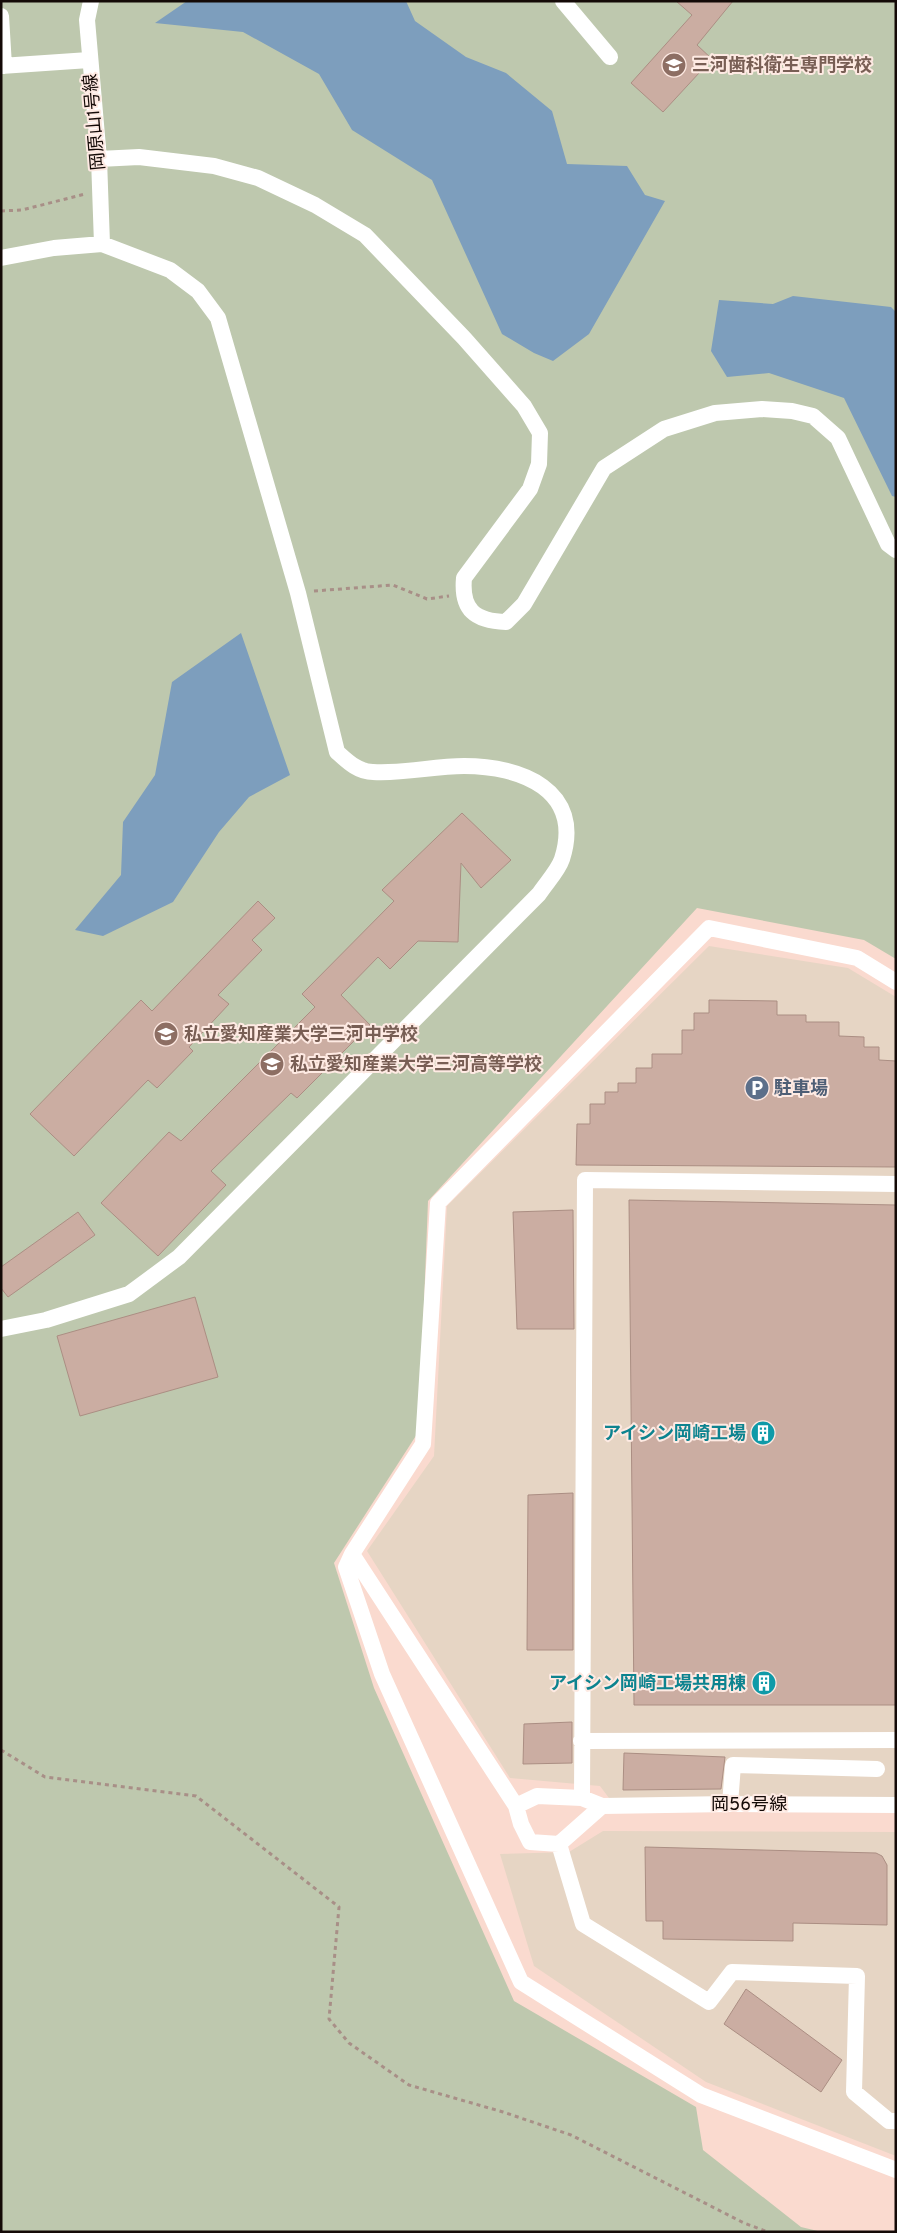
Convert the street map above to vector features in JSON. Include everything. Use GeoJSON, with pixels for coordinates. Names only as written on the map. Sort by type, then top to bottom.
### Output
{"type":"FeatureCollection","features":[{"type":"Feature","properties":{"kind":"street","name":"岡原山1号線"},"geometry":{"type":"LineString","coordinates":[[91,1],[87,20],[98,158],[102,244]]}},
{"type":"Feature","properties":{"kind":"street"},"geometry":{"type":"LineString","coordinates":[[563,1],[610,57]]}},
{"type":"Feature","properties":{"kind":"street"},"geometry":{"type":"LineString","coordinates":[[1,16],[2,66],[89,60]]}},
{"type":"Feature","properties":{"kind":"street"},"geometry":{"type":"LineString","coordinates":[[98,158],[139,157],[214,166],[258,178],[315,205],[365,235],[464,338],[524,406],[540,433],[539,464],[530,489],[464,578],[462,595],[470,610],[488,621],[506,622],[524,604],[604,468],[664,429],[715,413],[762,409],[792,411],[813,416],[838,438],[888,544],[896,550]]}},
{"type":"Feature","properties":{"kind":"street"},"geometry":{"type":"LineString","coordinates":[[1,258],[54,248],[102,244],[170,270],[198,291],[218,318],[298,593],[337,752],[353,766],[371,772],[466,766],[513,772],[540,783],[556,798],[564,814],[567,837],[561,861],[539,894],[179,1256],[129,1294],[46,1320],[1,1329]]}},
{"type":"Feature","properties":{"kind":"street"},"geometry":{"type":"LineString","coordinates":[[896,982],[857,958],[709,928],[438,1203],[423,1444],[346,1566],[382,1674],[521,1982],[701,2095],[896,2170]]}},
{"type":"Feature","properties":{"kind":"street"},"geometry":{"type":"LineString","coordinates":[[582,1798],[584,1180],[896,1184]]}},
{"type":"Feature","properties":{"kind":"street"},"geometry":{"type":"LineString","coordinates":[[352,1554],[516,1806],[521,1824],[530,1842],[559,1844],[602,1806],[582,1798],[537,1796],[516,1806]]}},
{"type":"Feature","properties":{"kind":"street"},"geometry":{"type":"LineString","coordinates":[[581,1741],[896,1740]]}},
{"type":"Feature","properties":{"kind":"street"},"geometry":{"type":"LineString","coordinates":[[730,1804],[733,1765],[877,1770]]}},
{"type":"Feature","properties":{"kind":"street","name":"岡56号線"},"geometry":{"type":"LineString","coordinates":[[602,1806],[730,1804],[896,1805]]}},
{"type":"Feature","properties":{"kind":"street"},"geometry":{"type":"LineString","coordinates":[[559,1844],[583,1924],[709,2002],[732,1972],[857,1976],[854,2092],[889,2121],[896,2121]]}},
{"type":"Feature","properties":{"kind":"path"},"geometry":{"type":"LineString","coordinates":[[1,211],[22,210],[100,190]]}},
{"type":"Feature","properties":{"kind":"path"},"geometry":{"type":"LineString","coordinates":[[298,593],[393,585],[427,599],[462,595]]}},
{"type":"Feature","properties":{"kind":"path"},"geometry":{"type":"LineString","coordinates":[[1,1750],[45,1777],[196,1796],[339,1907],[329,2019],[349,2043],[409,2085],[495,2109],[571,2135],[744,2223],[768,2232]]}},
{"type":"Feature","properties":{"kind":"shaded area"},"geometry":{"type":"Polygon","coordinates":[[[709,946],[848,968],[896,997],[896,1797],[609,1798],[600,1786],[510,1778],[367,1551],[434,1456],[447,1206],[709,946]]]}},
{"type":"Feature","properties":{"kind":"shaded area"},"geometry":{"type":"Polygon","coordinates":[[[603,1831],[896,1832],[896,2156],[706,2082],[534,1966],[500,1854],[569,1852],[603,1831]]]}},
{"type":"Feature","properties":{"kind":"green space"},"geometry":{"type":"Polygon","coordinates":[[[1,1],[896,1],[896,959],[864,940],[697,908],[428,1201],[419,1431],[334,1563],[374,1688],[514,2001],[696,2107],[703,2150],[801,2227],[822,2232],[1,2232],[1,1]]]}},
{"type":"Feature","properties":{"kind":"water"},"geometry":{"type":"Polygon","coordinates":[[[187,1],[406,1],[415,21],[466,57],[506,73],[552,111],[567,164],[627,166],[645,195],[665,201],[589,334],[553,361],[534,353],[502,334],[432,180],[352,130],[319,74],[243,32],[155,23],[187,1]]]}},
{"type":"Feature","properties":{"kind":"water"},"geometry":{"type":"Polygon","coordinates":[[[793,296],[891,307],[896,312],[896,497],[892,496],[844,398],[769,373],[727,377],[711,351],[719,300],[773,304],[793,296]]]}},
{"type":"Feature","properties":{"kind":"water"},"geometry":{"type":"Polygon","coordinates":[[[241,633],[290,775],[249,797],[219,832],[173,902],[103,936],[75,930],[121,875],[123,822],[155,775],[172,682],[241,633]]]}},
{"type":"Feature","properties":{"kind":"building"},"geometry":{"type":"Polygon","coordinates":[[[676,1],[733,1],[697,45],[712,59],[663,112],[631,83],[692,15],[676,1]]]}},
{"type":"Feature","properties":{"kind":"building"},"geometry":{"type":"Polygon","coordinates":[[[462,813],[511,860],[481,888],[461,863],[458,942],[418,941],[390,969],[378,957],[341,995],[370,1025],[297,1098],[291,1093],[211,1171],[226,1185],[158,1256],[101,1203],[169,1132],[181,1141],[315,1007],[302,994],[394,901],[382,890],[462,813]]]}},
{"type":"Feature","properties":{"kind":"building"},"geometry":{"type":"Polygon","coordinates":[[[258,901],[275,918],[252,940],[262,950],[218,995],[229,1004],[189,1047],[193,1051],[157,1088],[148,1080],[74,1156],[30,1114],[141,1000],[152,1011],[258,901]]]}},
{"type":"Feature","properties":{"kind":"building","name":"駐車場"},"geometry":{"type":"Polygon","coordinates":[[[709,1000],[777,1001],[777,1015],[806,1015],[806,1022],[839,1022],[839,1036],[864,1037],[864,1047],[879,1047],[879,1060],[896,1061],[896,1167],[576,1165],[577,1124],[590,1124],[590,1104],[605,1104],[605,1092],[618,1092],[618,1083],[636,1083],[636,1068],[652,1068],[652,1054],[682,1054],[682,1030],[694,1030],[694,1013],[709,1013],[709,1000]]]}},
{"type":"Feature","properties":{"kind":"building","name":"アイシン岡崎工場"},"geometry":{"type":"Polygon","coordinates":[[[629,1200],[896,1205],[896,1705],[634,1705],[629,1200]]]}},
{"type":"Feature","properties":{"kind":"building"},"geometry":{"type":"Polygon","coordinates":[[[573,1210],[574,1329],[517,1329],[513,1212],[573,1210]]]}},
{"type":"Feature","properties":{"kind":"building"},"geometry":{"type":"Polygon","coordinates":[[[78,1212],[95,1235],[8,1297],[1,1288],[1,1267],[78,1212]]]}},
{"type":"Feature","properties":{"kind":"building"},"geometry":{"type":"Polygon","coordinates":[[[195,1297],[218,1377],[80,1416],[57,1336],[195,1297]]]}},
{"type":"Feature","properties":{"kind":"building"},"geometry":{"type":"Polygon","coordinates":[[[573,1493],[573,1650],[527,1650],[528,1495],[573,1493]]]}},
{"type":"Feature","properties":{"kind":"building"},"geometry":{"type":"Polygon","coordinates":[[[572,1722],[572,1763],[523,1764],[524,1724],[572,1722]]]}},
{"type":"Feature","properties":{"kind":"building"},"geometry":{"type":"Polygon","coordinates":[[[624,1753],[725,1757],[721,1789],[623,1790],[624,1753]]]}},
{"type":"Feature","properties":{"kind":"building"},"geometry":{"type":"Polygon","coordinates":[[[645,1847],[876,1853],[882,1856],[887,1865],[887,1925],[793,1923],[793,1941],[663,1939],[663,1921],[646,1921],[645,1847]]]}},
{"type":"Feature","properties":{"kind":"building"},"geometry":{"type":"Polygon","coordinates":[[[746,1989],[842,2060],[821,2092],[724,2024],[746,1989]]]}},
{"type":"Feature","properties":{"kind":"place","name":"三河歯科衛生専門学校"},"geometry":{"type":"Point","coordinates":[674,65]}},
{"type":"Feature","properties":{"kind":"place","name":"私立愛知産業大学三河中学校"},"geometry":{"type":"Point","coordinates":[166,1034]}},
{"type":"Feature","properties":{"kind":"place","name":"私立愛知産業大学三河高等学校"},"geometry":{"type":"Point","coordinates":[272,1064]}},
{"type":"Feature","properties":{"kind":"place","name":"駐車場"},"geometry":{"type":"Point","coordinates":[757,1088]}},
{"type":"Feature","properties":{"kind":"place","name":"アイシン岡崎工場"},"geometry":{"type":"Point","coordinates":[763,1433]}},
{"type":"Feature","properties":{"kind":"place","name":"アイシン岡崎工場共用棟"},"geometry":{"type":"Point","coordinates":[764,1683]}}]}
